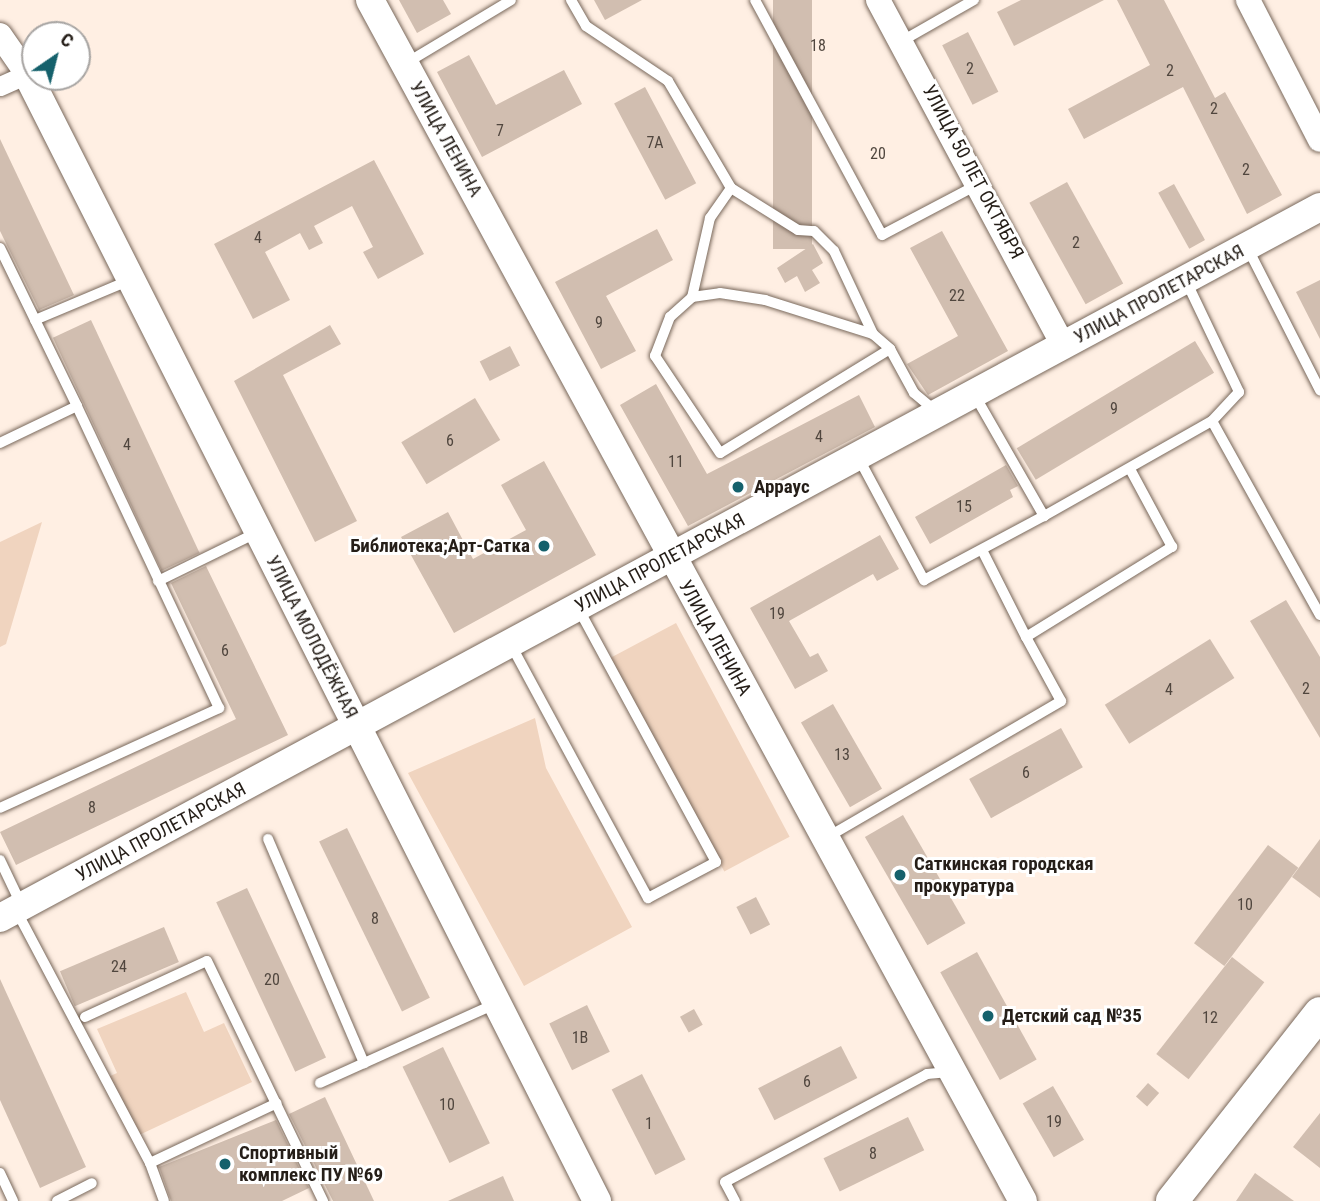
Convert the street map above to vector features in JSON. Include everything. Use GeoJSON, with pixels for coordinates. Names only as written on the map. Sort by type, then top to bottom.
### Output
{"type":"FeatureCollection","features":[{"type":"Feature","properties":{"kind":"main road","name":"УЛИЦА ЛЕНИНА"},"geometry":{"type":"LineString","coordinates":[[370,0],[1023,1201]]}},
{"type":"Feature","properties":{"kind":"main road","name":"УЛИЦА МОЛОДЁЖНАЯ"},"geometry":{"type":"LineString","coordinates":[[36,91],[597,1201]]}},
{"type":"Feature","properties":{"kind":"main road","name":"УЛИЦА ПРОЛЕТАРСКАЯ"},"geometry":{"type":"LineString","coordinates":[[13,912],[1320,207]]}},
{"type":"Feature","properties":{"kind":"main road"},"geometry":{"type":"LineString","coordinates":[[1172,1201],[1320,1013]]}},
{"type":"Feature","properties":{"kind":"street","name":"УЛИЦА 50 ЛЕТ ОКТЯБРЯ"},"geometry":{"type":"LineString","coordinates":[[878,0],[981,183],[1063,345]]}},
{"type":"Feature","properties":{"kind":"street"},"geometry":{"type":"LineString","coordinates":[[1248,0],[1320,139]]}},
{"type":"Feature","properties":{"kind":"street"},"geometry":{"type":"LineString","coordinates":[[0,35],[21,65]]}},
{"type":"Feature","properties":{"kind":"street"},"geometry":{"type":"LineString","coordinates":[[0,86],[21,77]]}},
{"type":"Feature","properties":{"kind":"lane"},"geometry":{"type":"LineString","coordinates":[[404,64],[510,0]]}},
{"type":"Feature","properties":{"kind":"lane"},"geometry":{"type":"LineString","coordinates":[[571,0],[586,26],[668,81],[731,188],[798,230],[814,231],[835,251],[873,334]]}},
{"type":"Feature","properties":{"kind":"lane"},"geometry":{"type":"LineString","coordinates":[[755,0],[883,235],[981,183]]}},
{"type":"Feature","properties":{"kind":"lane"},"geometry":{"type":"LineString","coordinates":[[901,41],[974,0]]}},
{"type":"Feature","properties":{"kind":"lane"},"geometry":{"type":"LineString","coordinates":[[692,297],[710,218],[731,188]]}},
{"type":"Feature","properties":{"kind":"lane"},"geometry":{"type":"LineString","coordinates":[[1247,246],[1320,390]]}},
{"type":"Feature","properties":{"kind":"lane"},"geometry":{"type":"LineString","coordinates":[[0,248],[219,708],[0,808]]}},
{"type":"Feature","properties":{"kind":"lane"},"geometry":{"type":"LineString","coordinates":[[35,320],[131,279]]}},
{"type":"Feature","properties":{"kind":"lane"},"geometry":{"type":"LineString","coordinates":[[857,457],[924,580],[982,550],[1212,421],[1240,392],[1185,280]]}},
{"type":"Feature","properties":{"kind":"lane"},"geometry":{"type":"LineString","coordinates":[[890,349],[720,453],[655,356],[670,317],[692,297],[720,293],[765,300],[873,334],[890,349],[914,393],[938,413]]}},
{"type":"Feature","properties":{"kind":"lane"},"geometry":{"type":"LineString","coordinates":[[974,394],[1044,516]]}},
{"type":"Feature","properties":{"kind":"lane"},"geometry":{"type":"LineString","coordinates":[[0,443],[77,406]]}},
{"type":"Feature","properties":{"kind":"lane"},"geometry":{"type":"LineString","coordinates":[[1212,421],[1320,615]]}},
{"type":"Feature","properties":{"kind":"lane"},"geometry":{"type":"LineString","coordinates":[[1026,637],[1172,547],[1130,469]]}},
{"type":"Feature","properties":{"kind":"lane"},"geometry":{"type":"LineString","coordinates":[[158,581],[259,532]]}},
{"type":"Feature","properties":{"kind":"lane"},"geometry":{"type":"LineString","coordinates":[[825,839],[1061,701],[982,550]]}},
{"type":"Feature","properties":{"kind":"lane"},"geometry":{"type":"LineString","coordinates":[[510,644],[648,898],[716,862],[577,607]]}},
{"type":"Feature","properties":{"kind":"lane"},"geometry":{"type":"LineString","coordinates":[[268,839],[364,1063]]}},
{"type":"Feature","properties":{"kind":"lane"},"geometry":{"type":"LineString","coordinates":[[0,860],[13,912],[150,1163],[164,1201]]}},
{"type":"Feature","properties":{"kind":"lane"},"geometry":{"type":"LineString","coordinates":[[85,1017],[207,961],[323,1201]]}},
{"type":"Feature","properties":{"kind":"lane"},"geometry":{"type":"LineString","coordinates":[[320,1083],[497,1003]]}},
{"type":"Feature","properties":{"kind":"lane"},"geometry":{"type":"LineString","coordinates":[[735,1201],[725,1182],[927,1074],[953,1072]]}},
{"type":"Feature","properties":{"kind":"lane"},"geometry":{"type":"LineString","coordinates":[[150,1163],[277,1103]]}},
{"type":"Feature","properties":{"kind":"lane"},"geometry":{"type":"LineString","coordinates":[[0,1174],[13,1201]]}},
{"type":"Feature","properties":{"kind":"lane"},"geometry":{"type":"LineString","coordinates":[[57,1201],[92,1183]]}},
{"type":"Feature","properties":{"kind":"shaded area"},"geometry":{"type":"Polygon","coordinates":[[[42,522],[6,644],[0,647],[0,542],[42,522]]]}},
{"type":"Feature","properties":{"kind":"shaded area"},"geometry":{"type":"Polygon","coordinates":[[[676,623],[790,837],[724,871],[611,658],[676,623]]]}},
{"type":"Feature","properties":{"kind":"shaded area"},"geometry":{"type":"Polygon","coordinates":[[[535,718],[546,768],[632,927],[524,986],[408,773],[535,718]]]}},
{"type":"Feature","properties":{"kind":"shaded area"},"geometry":{"type":"Polygon","coordinates":[[[186,992],[204,1032],[224,1023],[252,1082],[137,1136],[108,1077],[117,1073],[97,1029],[186,992]]]}},
{"type":"Feature","properties":{"kind":"building"},"geometry":{"type":"Polygon","coordinates":[[[399,0],[443,0],[451,14],[417,33],[399,0]]]}},
{"type":"Feature","properties":{"kind":"building"},"geometry":{"type":"Polygon","coordinates":[[[594,0],[642,0],[605,20],[594,0]]]}},
{"type":"Feature","properties":{"kind":"building"},"geometry":{"type":"Polygon","coordinates":[[[773,0],[812,0],[812,249],[773,249],[773,0]]]}},
{"type":"Feature","properties":{"kind":"building"},"geometry":{"type":"Polygon","coordinates":[[[1021,0],[1104,0],[1014,46],[997,12],[1021,0]]]}},
{"type":"Feature","properties":{"kind":"building"},"geometry":{"type":"Polygon","coordinates":[[[1117,0],[1164,0],[1215,98],[1225,92],[1282,195],[1247,214],[1183,87],[1084,139],[1068,109],[1150,65],[1117,0]]]}},
{"type":"Feature","properties":{"kind":"building"},"geometry":{"type":"Polygon","coordinates":[[[968,32],[998,92],[973,105],[942,45],[968,32]]]}},
{"type":"Feature","properties":{"kind":"building"},"geometry":{"type":"Polygon","coordinates":[[[469,55],[496,105],[564,70],[582,104],[482,157],[437,72],[469,55]]]}},
{"type":"Feature","properties":{"kind":"building"},"geometry":{"type":"Polygon","coordinates":[[[645,87],[696,183],[665,200],[614,103],[645,87]]]}},
{"type":"Feature","properties":{"kind":"building"},"geometry":{"type":"Polygon","coordinates":[[[0,139],[74,295],[39,310],[0,231],[0,139]]]}},
{"type":"Feature","properties":{"kind":"building"},"geometry":{"type":"Polygon","coordinates":[[[374,160],[424,254],[378,279],[363,252],[373,247],[352,206],[314,226],[323,243],[309,250],[300,233],[265,252],[290,300],[253,319],[214,244],[374,160]]]}},
{"type":"Feature","properties":{"kind":"building"},"geometry":{"type":"Polygon","coordinates":[[[1067,182],[1123,283],[1086,304],[1029,203],[1067,182]]]}},
{"type":"Feature","properties":{"kind":"building"},"geometry":{"type":"Polygon","coordinates":[[[1174,184],[1205,240],[1189,249],[1158,193],[1174,184]]]}},
{"type":"Feature","properties":{"kind":"building"},"geometry":{"type":"Polygon","coordinates":[[[657,229],[673,260],[606,296],[636,351],[601,369],[555,282],[657,229]]]}},
{"type":"Feature","properties":{"kind":"building"},"geometry":{"type":"Polygon","coordinates":[[[942,231],[1008,351],[928,395],[907,364],[958,336],[910,248],[942,231]]]}},
{"type":"Feature","properties":{"kind":"building"},"geometry":{"type":"Polygon","coordinates":[[[813,244],[823,263],[812,270],[820,283],[805,292],[797,276],[785,283],[777,268],[813,244]]]}},
{"type":"Feature","properties":{"kind":"building"},"geometry":{"type":"Polygon","coordinates":[[[1320,280],[1320,339],[1296,292],[1320,280]]]}},
{"type":"Feature","properties":{"kind":"building"},"geometry":{"type":"Polygon","coordinates":[[[91,320],[200,553],[162,571],[53,338],[91,320]]]}},
{"type":"Feature","properties":{"kind":"building"},"geometry":{"type":"Polygon","coordinates":[[[330,325],[341,344],[283,375],[357,521],[315,542],[234,381],[330,325]]]}},
{"type":"Feature","properties":{"kind":"building"},"geometry":{"type":"Polygon","coordinates":[[[1195,341],[1214,373],[1036,480],[1017,448],[1195,341]]]}},
{"type":"Feature","properties":{"kind":"building"},"geometry":{"type":"Polygon","coordinates":[[[510,346],[520,366],[490,381],[480,361],[510,346]]]}},
{"type":"Feature","properties":{"kind":"building"},"geometry":{"type":"Polygon","coordinates":[[[656,384],[707,474],[859,395],[875,427],[688,526],[620,405],[656,384]]]}},
{"type":"Feature","properties":{"kind":"building"},"geometry":{"type":"Polygon","coordinates":[[[475,398],[500,440],[427,484],[401,442],[475,398]]]}},
{"type":"Feature","properties":{"kind":"building","name":"Библиотека;Арт-Сатка"},"geometry":{"type":"Polygon","coordinates":[[[544,461],[596,555],[454,633],[401,537],[448,512],[473,559],[526,530],[501,485],[544,461]]]}},
{"type":"Feature","properties":{"kind":"building"},"geometry":{"type":"Polygon","coordinates":[[[1006,465],[1018,486],[1010,490],[1013,497],[930,544],[915,517],[1006,465]]]}},
{"type":"Feature","properties":{"kind":"building"},"geometry":{"type":"Polygon","coordinates":[[[880,535],[899,569],[877,581],[873,574],[789,621],[810,657],[818,653],[828,671],[795,689],[750,608],[880,535]]]}},
{"type":"Feature","properties":{"kind":"building"},"geometry":{"type":"Polygon","coordinates":[[[206,566],[288,735],[16,865],[0,832],[236,719],[171,583],[206,566]]]}},
{"type":"Feature","properties":{"kind":"building"},"geometry":{"type":"Polygon","coordinates":[[[1286,600],[1320,657],[1320,738],[1250,621],[1286,600]]]}},
{"type":"Feature","properties":{"kind":"building"},"geometry":{"type":"Polygon","coordinates":[[[1210,639],[1234,678],[1129,744],[1105,705],[1210,639]]]}},
{"type":"Feature","properties":{"kind":"building"},"geometry":{"type":"Polygon","coordinates":[[[833,704],[882,789],[850,807],[801,722],[833,704]]]}},
{"type":"Feature","properties":{"kind":"building"},"geometry":{"type":"Polygon","coordinates":[[[1061,728],[1083,767],[991,818],[969,779],[1061,728]]]}},
{"type":"Feature","properties":{"kind":"building"},"geometry":{"type":"Polygon","coordinates":[[[903,815],[966,923],[927,945],[865,837],[903,815]]]}},
{"type":"Feature","properties":{"kind":"building"},"geometry":{"type":"Polygon","coordinates":[[[347,828],[430,998],[402,1011],[319,842],[347,828]]]}},
{"type":"Feature","properties":{"kind":"building"},"geometry":{"type":"Polygon","coordinates":[[[1320,839],[1320,898],[1292,877],[1320,839]]]}},
{"type":"Feature","properties":{"kind":"building"},"geometry":{"type":"Polygon","coordinates":[[[1268,845],[1298,868],[1224,966],[1194,943],[1268,845]]]}},
{"type":"Feature","properties":{"kind":"building"},"geometry":{"type":"Polygon","coordinates":[[[247,888],[326,1057],[295,1072],[216,902],[247,888]]]}},
{"type":"Feature","properties":{"kind":"building"},"geometry":{"type":"Polygon","coordinates":[[[756,897],[770,925],[750,935],[736,907],[756,897]]]}},
{"type":"Feature","properties":{"kind":"building"},"geometry":{"type":"Polygon","coordinates":[[[164,927],[179,962],[75,1006],[60,971],[164,927]]]}},
{"type":"Feature","properties":{"kind":"building","name":"Детский сад №35"},"geometry":{"type":"Polygon","coordinates":[[[977,952],[1037,1060],[1000,1080],[940,972],[977,952]]]}},
{"type":"Feature","properties":{"kind":"building"},"geometry":{"type":"Polygon","coordinates":[[[1232,957],[1264,982],[1189,1079],[1156,1054],[1232,957]]]}},
{"type":"Feature","properties":{"kind":"building"},"geometry":{"type":"Polygon","coordinates":[[[0,979],[86,1167],[40,1188],[0,1100],[0,979]]]}},
{"type":"Feature","properties":{"kind":"building"},"geometry":{"type":"Polygon","coordinates":[[[587,1005],[610,1052],[572,1070],[549,1023],[587,1005]]]}},
{"type":"Feature","properties":{"kind":"building"},"geometry":{"type":"Polygon","coordinates":[[[694,1009],[703,1025],[689,1033],[680,1017],[694,1009]]]}},
{"type":"Feature","properties":{"kind":"building"},"geometry":{"type":"Polygon","coordinates":[[[841,1046],[857,1078],[774,1120],[758,1088],[841,1046]]]}},
{"type":"Feature","properties":{"kind":"building"},"geometry":{"type":"Polygon","coordinates":[[[443,1047],[490,1143],[449,1163],[403,1067],[443,1047]]]}},
{"type":"Feature","properties":{"kind":"building"},"geometry":{"type":"Polygon","coordinates":[[[642,1074],[686,1160],[655,1175],[612,1089],[642,1074]]]}},
{"type":"Feature","properties":{"kind":"building"},"geometry":{"type":"Polygon","coordinates":[[[1148,1083],[1159,1093],[1147,1106],[1136,1096],[1148,1083]]]}},
{"type":"Feature","properties":{"kind":"building"},"geometry":{"type":"Polygon","coordinates":[[[1053,1086],[1084,1140],[1054,1157],[1023,1104],[1053,1086]]]}},
{"type":"Feature","properties":{"kind":"building"},"geometry":{"type":"Polygon","coordinates":[[[325,1097],[374,1201],[333,1201],[289,1114],[325,1097]]]}},
{"type":"Feature","properties":{"kind":"building"},"geometry":{"type":"Polygon","coordinates":[[[1320,1113],[1320,1168],[1293,1147],[1320,1113]]]}},
{"type":"Feature","properties":{"kind":"building"},"geometry":{"type":"Polygon","coordinates":[[[908,1117],[924,1150],[840,1191],[824,1158],[908,1117]]]}},
{"type":"Feature","properties":{"kind":"building","name":"Спортивный комплекс ПУ №69"},"geometry":{"type":"Polygon","coordinates":[[[276,1120],[309,1188],[282,1201],[171,1201],[159,1167],[276,1120]]]}},
{"type":"Feature","properties":{"kind":"building"},"geometry":{"type":"Polygon","coordinates":[[[1255,1173],[1294,1201],[1236,1201],[1255,1173]]]}},
{"type":"Feature","properties":{"kind":"building"},"geometry":{"type":"Polygon","coordinates":[[[503,1176],[514,1201],[448,1201],[503,1176]]]}},
{"type":"Feature","properties":{"kind":"place","name":"Арраус"},"geometry":{"type":"Point","coordinates":[738,487]}},
{"type":"Feature","properties":{"kind":"place","name":"Библиотека;Арт-Сатка"},"geometry":{"type":"Point","coordinates":[544,546]}},
{"type":"Feature","properties":{"kind":"place","name":"Саткинская городская прокуратура"},"geometry":{"type":"Point","coordinates":[900,875]}},
{"type":"Feature","properties":{"kind":"place","name":"Детский сад №35"},"geometry":{"type":"Point","coordinates":[988,1016]}},
{"type":"Feature","properties":{"kind":"place","name":"Спортивный комплекс ПУ №69"},"geometry":{"type":"Point","coordinates":[225,1164]}}]}
